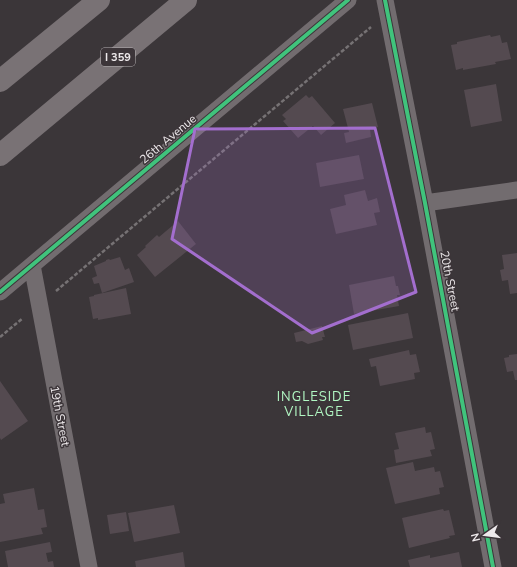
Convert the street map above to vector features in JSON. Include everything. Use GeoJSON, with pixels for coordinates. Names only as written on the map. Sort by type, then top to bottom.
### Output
{"type":"FeatureCollection","features":[{"type":"Feature","properties":{"kind":"highway"},"geometry":{"type":"LineString","coordinates":[[0,81],[99,0]]}},
{"type":"Feature","properties":{"kind":"highway","name":"I 359"},"geometry":{"type":"LineString","coordinates":[[0,155],[186,0]]}},
{"type":"Feature","properties":{"kind":"street","name":"26th Avenue"},"geometry":{"type":"LineString","coordinates":[[0,292],[348,0]]}},
{"type":"Feature","properties":{"kind":"street","name":"20th Street"},"geometry":{"type":"LineString","coordinates":[[386,6],[426,203],[493,567]]}},
{"type":"Feature","properties":{"kind":"street"},"geometry":{"type":"LineString","coordinates":[[426,203],[517,190]]}},
{"type":"Feature","properties":{"kind":"street","name":"19th Street"},"geometry":{"type":"LineString","coordinates":[[32,265],[88,567]]}},
{"type":"Feature","properties":{"kind":"path"},"geometry":{"type":"LineString","coordinates":[[0,337],[386,6]]}},
{"type":"Feature","properties":{"kind":"highlighted area"},"geometry":{"type":"Polygon","coordinates":[[[375,128],[416,292],[312,333],[172,239],[195,129],[375,128]]]}},
{"type":"Feature","properties":{"kind":"building"},"geometry":{"type":"Polygon","coordinates":[[[490,35],[491,37],[500,35],[502,43],[507,42],[511,59],[495,62],[496,64],[456,70],[451,45],[457,44],[457,42],[490,35]]]}},
{"type":"Feature","properties":{"kind":"building"},"geometry":{"type":"Polygon","coordinates":[[[496,84],[502,121],[471,127],[464,90],[496,84]]]}},
{"type":"Feature","properties":{"kind":"building"},"geometry":{"type":"Polygon","coordinates":[[[306,95],[309,98],[312,96],[335,123],[321,135],[313,126],[298,138],[283,121],[286,119],[282,115],[306,95]]]}},
{"type":"Feature","properties":{"kind":"building"},"geometry":{"type":"Polygon","coordinates":[[[372,103],[378,127],[370,129],[371,137],[346,143],[344,133],[349,132],[343,109],[372,103]]]}},
{"type":"Feature","properties":{"kind":"building"},"geometry":{"type":"Polygon","coordinates":[[[359,155],[364,179],[320,187],[316,163],[359,155]]]}},
{"type":"Feature","properties":{"kind":"building"},"geometry":{"type":"Polygon","coordinates":[[[365,190],[368,201],[377,198],[380,212],[374,213],[377,225],[336,234],[330,209],[346,205],[344,195],[365,190]]]}},
{"type":"Feature","properties":{"kind":"building"},"geometry":{"type":"Polygon","coordinates":[[[178,221],[196,244],[155,277],[137,255],[157,235],[159,237],[178,221]]]}},
{"type":"Feature","properties":{"kind":"building"},"geometry":{"type":"Polygon","coordinates":[[[517,253],[517,293],[510,294],[508,280],[502,281],[500,270],[504,269],[502,255],[517,253]]]}},
{"type":"Feature","properties":{"kind":"building"},"geometry":{"type":"Polygon","coordinates":[[[120,257],[125,270],[129,268],[134,282],[102,293],[99,283],[94,284],[92,278],[97,276],[94,266],[106,260],[120,257]]]}},
{"type":"Feature","properties":{"kind":"building"},"geometry":{"type":"Polygon","coordinates":[[[394,276],[400,295],[397,295],[399,306],[354,314],[349,285],[394,276]]]}},
{"type":"Feature","properties":{"kind":"building"},"geometry":{"type":"Polygon","coordinates":[[[126,288],[131,314],[98,320],[98,318],[93,319],[89,297],[126,288]]]}},
{"type":"Feature","properties":{"kind":"building"},"geometry":{"type":"Polygon","coordinates":[[[408,313],[413,338],[353,350],[348,325],[408,313]]]}},
{"type":"Feature","properties":{"kind":"building"},"geometry":{"type":"Polygon","coordinates":[[[322,326],[325,337],[322,337],[323,340],[308,344],[302,341],[296,342],[294,333],[322,326]]]}},
{"type":"Feature","properties":{"kind":"building"},"geometry":{"type":"Polygon","coordinates":[[[409,350],[410,355],[416,354],[420,372],[414,373],[415,379],[380,386],[376,366],[371,367],[369,359],[409,350]]]}},
{"type":"Feature","properties":{"kind":"building"},"geometry":{"type":"Polygon","coordinates":[[[517,354],[517,380],[515,380],[513,371],[507,372],[504,358],[509,357],[509,355],[517,354]]]}},
{"type":"Feature","properties":{"kind":"building"},"geometry":{"type":"Polygon","coordinates":[[[0,381],[28,421],[1,440],[0,438],[0,381]]]}},
{"type":"Feature","properties":{"kind":"building"},"geometry":{"type":"Polygon","coordinates":[[[425,427],[426,433],[431,432],[435,449],[430,450],[432,456],[396,463],[394,450],[399,449],[395,433],[425,427]]]}},
{"type":"Feature","properties":{"kind":"building"},"geometry":{"type":"Polygon","coordinates":[[[413,462],[415,471],[434,467],[435,472],[440,471],[444,487],[439,488],[440,494],[395,504],[386,468],[413,462]]]}},
{"type":"Feature","properties":{"kind":"building"},"geometry":{"type":"Polygon","coordinates":[[[34,488],[38,510],[44,509],[47,527],[41,528],[43,534],[0,542],[0,504],[5,503],[3,494],[34,488]]]}},
{"type":"Feature","properties":{"kind":"building"},"geometry":{"type":"Polygon","coordinates":[[[174,505],[180,533],[134,542],[128,513],[174,505]]]}},
{"type":"Feature","properties":{"kind":"building"},"geometry":{"type":"Polygon","coordinates":[[[443,509],[444,511],[449,510],[455,535],[449,536],[450,538],[409,548],[402,518],[443,509]]]}},
{"type":"Feature","properties":{"kind":"building"},"geometry":{"type":"Polygon","coordinates":[[[126,512],[129,531],[110,534],[107,515],[126,512]]]}},
{"type":"Feature","properties":{"kind":"building"},"geometry":{"type":"Polygon","coordinates":[[[50,542],[52,552],[46,553],[48,562],[53,561],[54,567],[8,567],[5,551],[50,542]]]}},
{"type":"Feature","properties":{"kind":"building"},"geometry":{"type":"Polygon","coordinates":[[[183,552],[185,567],[136,567],[135,561],[183,552]]]}},
{"type":"Feature","properties":{"kind":"building"},"geometry":{"type":"Polygon","coordinates":[[[459,552],[462,567],[410,567],[408,560],[430,555],[430,558],[459,552]]]}},
{"type":"Feature","properties":{"kind":"cycle path"},"geometry":{"type":"LineString","coordinates":[[0,292],[348,0]]}},
{"type":"Feature","properties":{"kind":"cycle path"},"geometry":{"type":"LineString","coordinates":[[385,0],[425,203],[493,567]]}},
{"type":"Feature","properties":{"kind":"district","name":"INGLESIDE VILLAGE"},"geometry":{"type":"Point","coordinates":[314,404]}}]}
